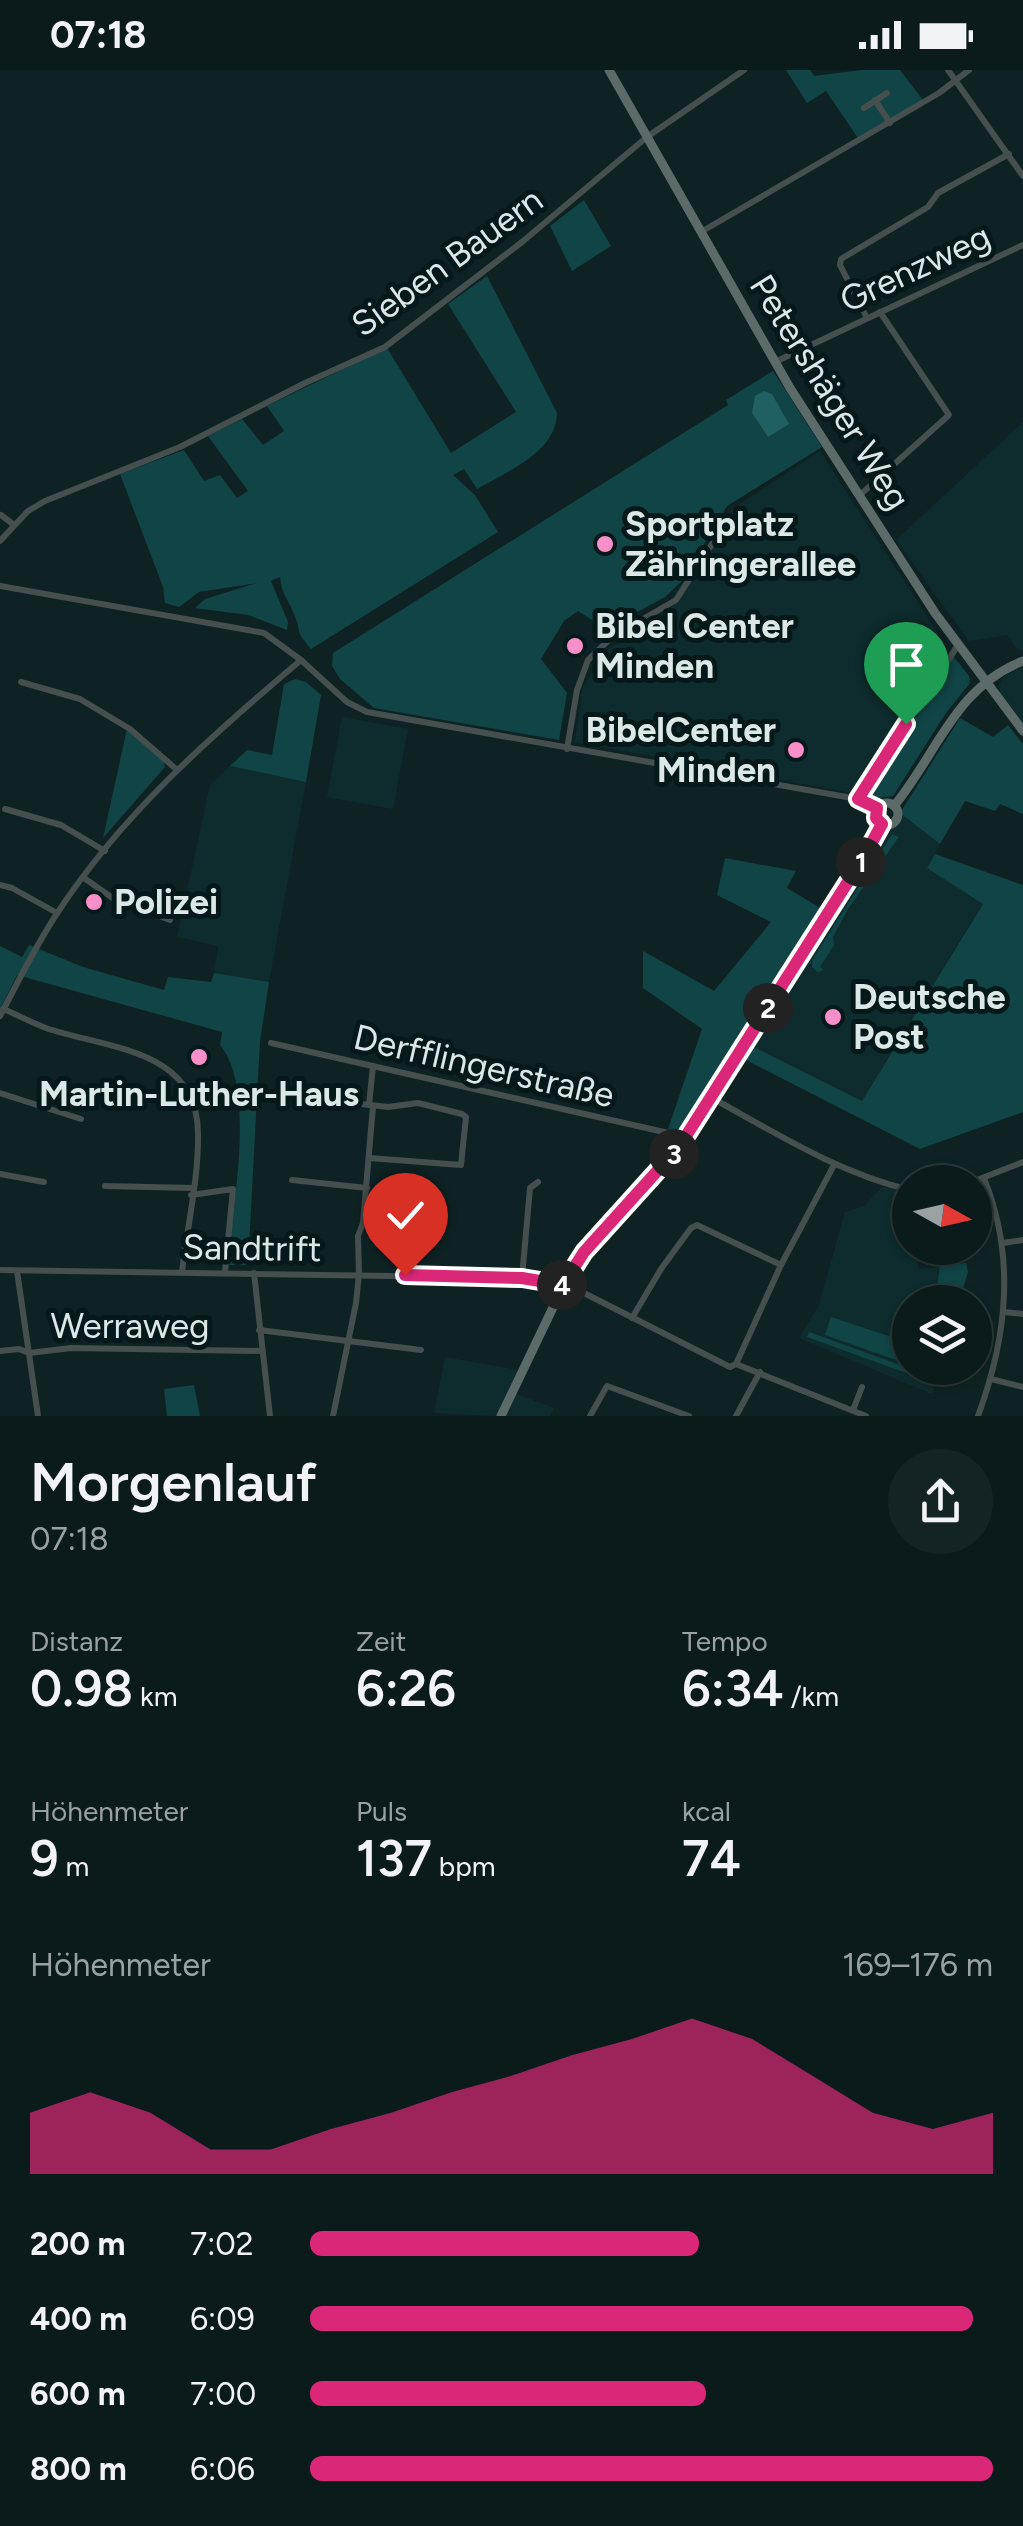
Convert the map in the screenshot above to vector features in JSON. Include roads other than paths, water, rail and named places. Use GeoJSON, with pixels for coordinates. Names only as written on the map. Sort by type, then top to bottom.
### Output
{"type":"FeatureCollection","features":[{"type":"Feature","properties":{"kind":"main road","name":"Petershäger Weg"},"geometry":{"type":"LineString","coordinates":[[608,70],[775,362],[958,644],[1023,731]]}},
{"type":"Feature","properties":{"kind":"main road"},"geometry":{"type":"LineString","coordinates":[[894,806],[950,720],[986,682],[1023,661]]}},
{"type":"Feature","properties":{"kind":"main road"},"geometry":{"type":"LineString","coordinates":[[501,1416],[563,1285],[584,1252],[686,1137],[882,824],[896,821],[894,806],[884,803],[877,808],[876,818],[882,824]]}},
{"type":"Feature","properties":{"kind":"street","name":"Sieben Bauern"},"geometry":{"type":"LineString","coordinates":[[0,541],[45,501],[180,447],[385,346],[522,242],[647,137],[744,70]]}},
{"type":"Feature","properties":{"kind":"street"},"geometry":{"type":"LineString","coordinates":[[948,70],[1023,176]]}},
{"type":"Feature","properties":{"kind":"street"},"geometry":{"type":"LineString","coordinates":[[701,232],[890,122],[969,70]]}},
{"type":"Feature","properties":{"kind":"street"},"geometry":{"type":"LineString","coordinates":[[864,108],[886,93]]}},
{"type":"Feature","properties":{"kind":"street"},"geometry":{"type":"LineString","coordinates":[[875,100],[890,122]]}},
{"type":"Feature","properties":{"kind":"street"},"geometry":{"type":"LineString","coordinates":[[867,318],[840,265],[841,259],[928,208],[938,193],[1009,154]]}},
{"type":"Feature","properties":{"kind":"street","name":"Grenzweg"},"geometry":{"type":"LineString","coordinates":[[775,362],[1023,245]]}},
{"type":"Feature","properties":{"kind":"street"},"geometry":{"type":"LineString","coordinates":[[861,494],[948,415],[880,312]]}},
{"type":"Feature","properties":{"kind":"street"},"geometry":{"type":"LineString","coordinates":[[1,515],[14,525]]}},
{"type":"Feature","properties":{"kind":"street"},"geometry":{"type":"LineString","coordinates":[[567,749],[577,690],[588,660],[612,637],[676,600],[723,527]]}},
{"type":"Feature","properties":{"kind":"street"},"geometry":{"type":"LineString","coordinates":[[0,586],[248,628],[276,640],[347,702],[367,712],[858,799],[877,808]]}},
{"type":"Feature","properties":{"kind":"street"},"geometry":{"type":"LineString","coordinates":[[858,799],[958,644]]}},
{"type":"Feature","properties":{"kind":"street"},"geometry":{"type":"LineString","coordinates":[[182,1272],[198,1132],[193,1099],[176,1074],[136,1052],[2,1013],[57,914],[105,850],[176,769],[300,660]]}},
{"type":"Feature","properties":{"kind":"street"},"geometry":{"type":"LineString","coordinates":[[21,682],[80,699],[127,727],[176,769]]}},
{"type":"Feature","properties":{"kind":"street"},"geometry":{"type":"LineString","coordinates":[[5,810],[61,824],[105,850]]}},
{"type":"Feature","properties":{"kind":"street"},"geometry":{"type":"LineString","coordinates":[[84,878],[114,899],[170,920]]}},
{"type":"Feature","properties":{"kind":"street"},"geometry":{"type":"LineString","coordinates":[[0,886],[12,888],[57,914]]}},
{"type":"Feature","properties":{"kind":"street","name":"Derfflingerstraße"},"geometry":{"type":"LineString","coordinates":[[271,1043],[686,1137]]}},
{"type":"Feature","properties":{"kind":"street"},"geometry":{"type":"LineString","coordinates":[[333,1416],[360,1274],[358,1236],[363,1223],[369,1158],[372,1066]]}},
{"type":"Feature","properties":{"kind":"street"},"geometry":{"type":"LineString","coordinates":[[0,1093],[81,1119]]}},
{"type":"Feature","properties":{"kind":"street"},"geometry":{"type":"LineString","coordinates":[[302,1097],[371,1106],[418,1104],[464,1115],[463,1161],[456,1166],[369,1158]]}},
{"type":"Feature","properties":{"kind":"street"},"geometry":{"type":"LineString","coordinates":[[712,1098],[834,1165],[892,1185]]}},
{"type":"Feature","properties":{"kind":"street"},"geometry":{"type":"LineString","coordinates":[[992,1175],[1023,1162]]}},
{"type":"Feature","properties":{"kind":"street"},"geometry":{"type":"LineString","coordinates":[[736,1364],[781,1265],[834,1165]]}},
{"type":"Feature","properties":{"kind":"street"},"geometry":{"type":"LineString","coordinates":[[0,1174],[44,1182]]}},
{"type":"Feature","properties":{"kind":"street"},"geometry":{"type":"LineString","coordinates":[[292,1180],[366,1188]]}},
{"type":"Feature","properties":{"kind":"street"},"geometry":{"type":"LineString","coordinates":[[522,1278],[530,1188],[538,1182]]}},
{"type":"Feature","properties":{"kind":"street"},"geometry":{"type":"LineString","coordinates":[[105,1186],[192,1191],[233,1188],[225,1272]]}},
{"type":"Feature","properties":{"kind":"street"},"geometry":{"type":"LineString","coordinates":[[992,1205],[1003,1242],[1004,1312],[992,1375]]}},
{"type":"Feature","properties":{"kind":"street"},"geometry":{"type":"LineString","coordinates":[[632,1318],[668,1258],[697,1225],[781,1265]]}},
{"type":"Feature","properties":{"kind":"street"},"geometry":{"type":"LineString","coordinates":[[387,1228],[409,1229],[412,1233],[410,1275]]}},
{"type":"Feature","properties":{"kind":"street"},"geometry":{"type":"LineString","coordinates":[[1003,1242],[1023,1240]]}},
{"type":"Feature","properties":{"kind":"street","name":"Sandtrift"},"geometry":{"type":"LineString","coordinates":[[0,1270],[522,1278],[563,1285],[730,1367],[736,1364],[760,1372],[866,1416]]}},
{"type":"Feature","properties":{"kind":"street"},"geometry":{"type":"LineString","coordinates":[[17,1270],[38,1416]]}},
{"type":"Feature","properties":{"kind":"street"},"geometry":{"type":"LineString","coordinates":[[254,1273],[270,1416]]}},
{"type":"Feature","properties":{"kind":"street"},"geometry":{"type":"LineString","coordinates":[[1004,1312],[1023,1314]]}},
{"type":"Feature","properties":{"kind":"street"},"geometry":{"type":"LineString","coordinates":[[260,1330],[421,1350]]}},
{"type":"Feature","properties":{"kind":"street","name":"Werraweg"},"geometry":{"type":"LineString","coordinates":[[0,1351],[262,1351]]}},
{"type":"Feature","properties":{"kind":"street"},"geometry":{"type":"LineString","coordinates":[[736,1416],[760,1372]]}},
{"type":"Feature","properties":{"kind":"street"},"geometry":{"type":"LineString","coordinates":[[992,1380],[1023,1388]]}},
{"type":"Feature","properties":{"kind":"street"},"geometry":{"type":"LineString","coordinates":[[978,1416],[989,1385]]}},
{"type":"Feature","properties":{"kind":"street"},"geometry":{"type":"LineString","coordinates":[[590,1416],[605,1387],[612,1386],[689,1416]]}},
{"type":"Feature","properties":{"kind":"street"},"geometry":{"type":"LineString","coordinates":[[852,1410],[862,1388]]}},
{"type":"Feature","properties":{"kind":"place","name":"Sportplatz Zähringerallee"},"geometry":{"type":"Point","coordinates":[605,544]}},
{"type":"Feature","properties":{"kind":"place","name":"Bibel Center Minden"},"geometry":{"type":"Point","coordinates":[575,646]}},
{"type":"Feature","properties":{"kind":"place","name":"BibelCenter Minden"},"geometry":{"type":"Point","coordinates":[796,750]}},
{"type":"Feature","properties":{"kind":"place","name":"Polizei"},"geometry":{"type":"Point","coordinates":[94,902]}},
{"type":"Feature","properties":{"kind":"place","name":"Deutsche Post"},"geometry":{"type":"Point","coordinates":[833,1017]}},
{"type":"Feature","properties":{"kind":"place","name":"Martin-Luther-Haus"},"geometry":{"type":"Point","coordinates":[199,1057]}}]}
